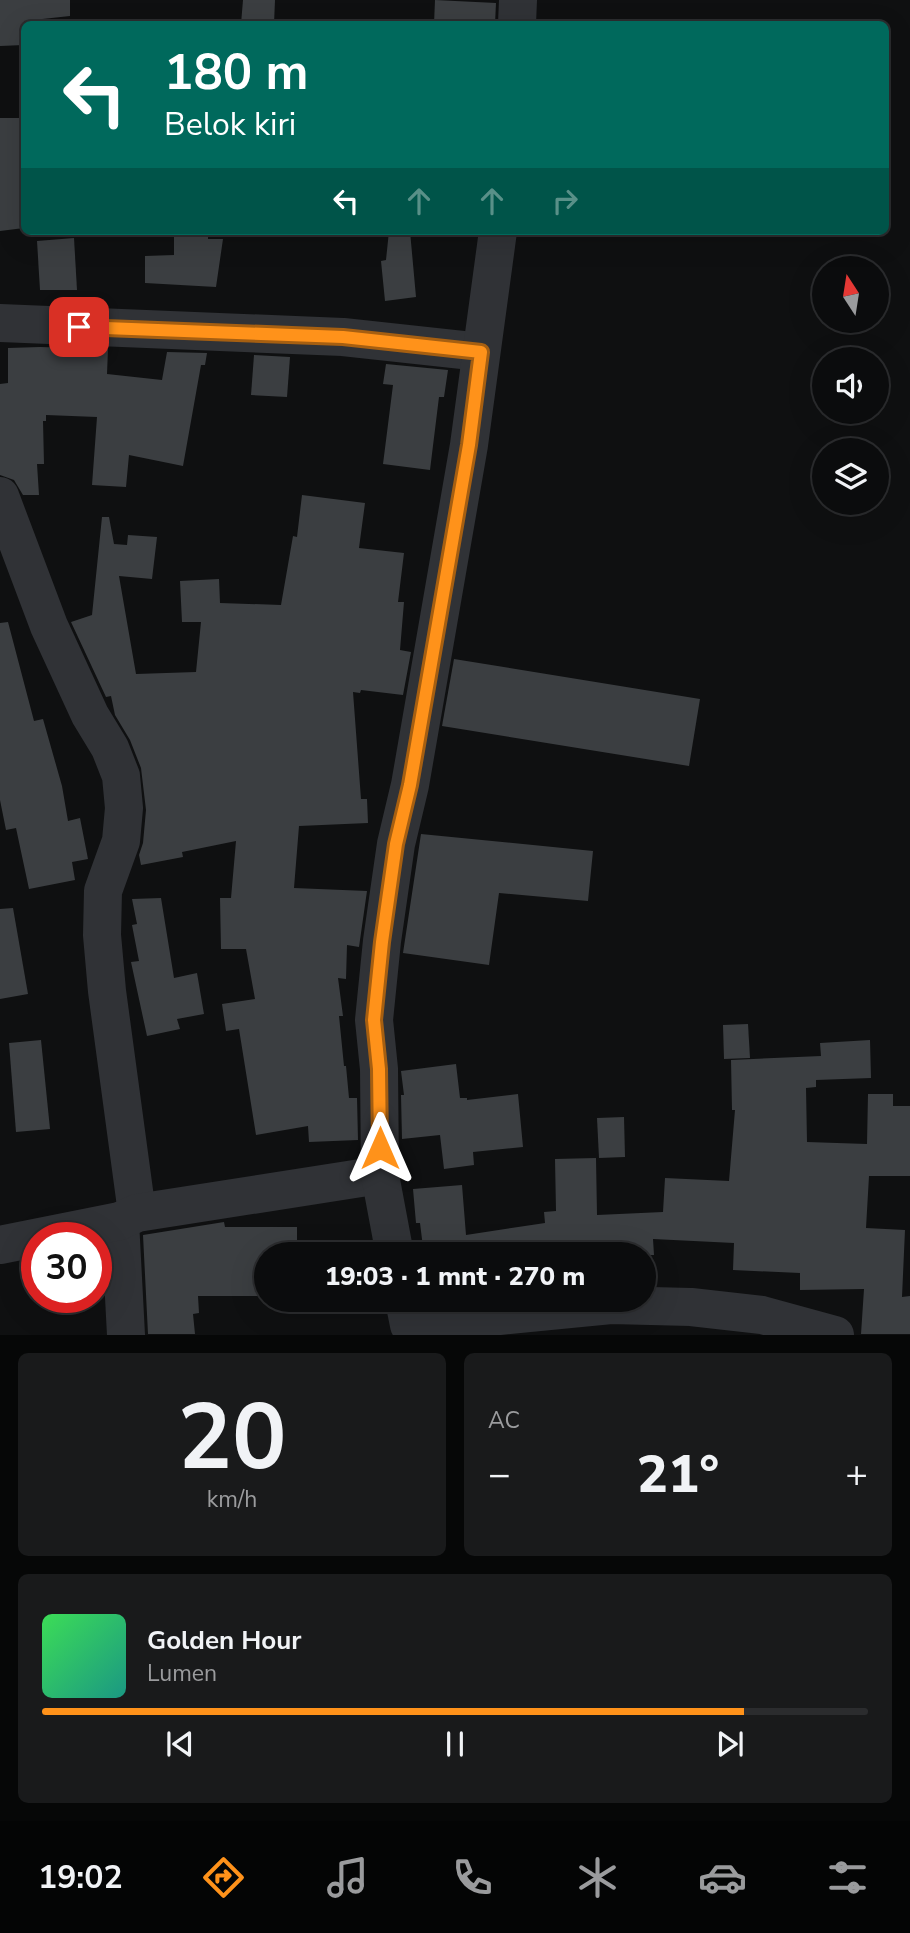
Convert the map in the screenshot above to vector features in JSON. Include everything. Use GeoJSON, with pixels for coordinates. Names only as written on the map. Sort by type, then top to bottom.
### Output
{"type":"FeatureCollection","features":[{"type":"Feature","properties":{"kind":"street"},"geometry":{"type":"LineString","coordinates":[[517,21],[518,0]]}},
{"type":"Feature","properties":{"kind":"street"},"geometry":{"type":"LineString","coordinates":[[393,1242],[380,1175],[379,1069],[374,1020],[382,942],[396,844],[410,785],[469,445],[497,235]]}},
{"type":"Feature","properties":{"kind":"street"},"geometry":{"type":"LineString","coordinates":[[0,324],[343,337],[481,352]]}},
{"type":"Feature","properties":{"kind":"street"},"geometry":{"type":"LineString","coordinates":[[0,496],[49,626],[90,715],[110,748],[121,776],[124,808],[121,841],[103,891],[102,935],[129,1217],[126,1335]]}},
{"type":"Feature","properties":{"kind":"street"},"geometry":{"type":"LineString","coordinates":[[0,1245],[129,1217],[380,1175]]}},
{"type":"Feature","properties":{"kind":"street"},"geometry":{"type":"LineString","coordinates":[[408,1320],[611,1305],[691,1307],[762,1315],[835,1335]]}},
{"type":"Feature","properties":{"kind":"building"},"geometry":{"type":"Polygon","coordinates":[[[0,0],[70,0],[70,16],[21,21],[21,45],[0,46],[0,0]]]}},
{"type":"Feature","properties":{"kind":"building"},"geometry":{"type":"Polygon","coordinates":[[[243,0],[275,0],[274,21],[241,21],[243,0]]]}},
{"type":"Feature","properties":{"kind":"building"},"geometry":{"type":"Polygon","coordinates":[[[435,0],[496,3],[495,21],[434,21],[435,0]]]}},
{"type":"Feature","properties":{"kind":"building"},"geometry":{"type":"Polygon","coordinates":[[[0,118],[21,118],[21,228],[0,231],[0,118]]]}},
{"type":"Feature","properties":{"kind":"building"},"geometry":{"type":"Polygon","coordinates":[[[174,235],[208,235],[208,239],[223,239],[216,287],[145,283],[145,256],[174,255],[174,235]]]}},
{"type":"Feature","properties":{"kind":"building"},"geometry":{"type":"Polygon","coordinates":[[[389,235],[410,235],[416,297],[385,301],[381,261],[386,260],[389,235]]]}},
{"type":"Feature","properties":{"kind":"building"},"geometry":{"type":"Polygon","coordinates":[[[74,238],[77,290],[40,290],[37,241],[74,238]]]}},
{"type":"Feature","properties":{"kind":"building"},"geometry":{"type":"Polygon","coordinates":[[[8,348],[108,349],[107,374],[162,380],[167,352],[207,353],[205,365],[201,365],[183,466],[129,455],[126,487],[92,485],[97,417],[46,415],[46,421],[43,421],[44,464],[37,464],[39,495],[23,495],[14,480],[0,475],[0,384],[8,383],[8,348]]]}},
{"type":"Feature","properties":{"kind":"building"},"geometry":{"type":"Polygon","coordinates":[[[254,355],[290,357],[287,397],[251,395],[254,355]]]}},
{"type":"Feature","properties":{"kind":"building"},"geometry":{"type":"Polygon","coordinates":[[[386,364],[448,370],[444,397],[439,397],[430,470],[383,464],[393,385],[383,384],[386,364]]]}},
{"type":"Feature","properties":{"kind":"building"},"geometry":{"type":"Polygon","coordinates":[[[302,495],[365,503],[359,548],[404,553],[398,602],[404,602],[400,650],[411,652],[403,695],[361,690],[360,693],[353,692],[361,799],[367,799],[368,823],[299,826],[294,888],[367,891],[359,947],[347,945],[346,979],[338,978],[343,1016],[339,1016],[344,1066],[349,1098],[357,1098],[358,1140],[309,1142],[308,1126],[256,1135],[239,1029],[226,1031],[222,1004],[255,999],[246,949],[221,949],[220,898],[231,898],[236,841],[182,852],[183,857],[141,865],[139,855],[143,843],[146,810],[141,768],[130,740],[115,715],[111,696],[106,697],[71,622],[92,615],[102,517],[109,517],[114,544],[127,545],[128,535],[157,537],[152,579],[119,576],[136,674],[196,672],[201,622],[182,622],[180,581],[219,579],[220,603],[281,605],[293,536],[297,537],[302,495]]]}},
{"type":"Feature","properties":{"kind":"building"},"geometry":{"type":"Polygon","coordinates":[[[8,622],[34,721],[43,719],[62,786],[68,821],[80,818],[88,859],[72,862],[75,880],[29,889],[16,828],[6,830],[0,800],[0,623],[8,622]]]}},
{"type":"Feature","properties":{"kind":"building"},"geometry":{"type":"Polygon","coordinates":[[[454,659],[700,699],[689,766],[442,726],[454,659]]]}},
{"type":"Feature","properties":{"kind":"building"},"geometry":{"type":"Polygon","coordinates":[[[421,834],[593,851],[588,901],[499,893],[489,965],[403,953],[421,834]]]}},
{"type":"Feature","properties":{"kind":"building"},"geometry":{"type":"Polygon","coordinates":[[[161,898],[174,978],[197,973],[204,1014],[177,1019],[180,1029],[147,1036],[131,962],[139,961],[132,925],[137,924],[132,899],[161,898]]]}},
{"type":"Feature","properties":{"kind":"building"},"geometry":{"type":"Polygon","coordinates":[[[13,908],[28,994],[0,999],[0,909],[13,908]]]}},
{"type":"Feature","properties":{"kind":"building"},"geometry":{"type":"Polygon","coordinates":[[[748,1024],[750,1058],[724,1059],[723,1025],[748,1024]]]}},
{"type":"Feature","properties":{"kind":"building"},"geometry":{"type":"Polygon","coordinates":[[[41,1040],[50,1129],[16,1132],[9,1043],[41,1040]]]}},
{"type":"Feature","properties":{"kind":"building"},"geometry":{"type":"Polygon","coordinates":[[[870,1040],[871,1078],[816,1080],[816,1087],[806,1088],[807,1142],[867,1144],[868,1094],[893,1094],[893,1106],[910,1106],[910,1176],[869,1176],[866,1228],[905,1230],[902,1297],[910,1296],[910,1334],[861,1334],[864,1289],[800,1290],[800,1273],[733,1270],[734,1243],[653,1239],[653,1242],[422,1242],[420,1223],[416,1223],[413,1189],[462,1185],[466,1235],[545,1223],[544,1212],[556,1211],[555,1159],[596,1158],[597,1215],[663,1212],[665,1178],[729,1181],[735,1110],[732,1110],[731,1060],[821,1056],[820,1043],[870,1040]]]}},
{"type":"Feature","properties":{"kind":"building"},"geometry":{"type":"Polygon","coordinates":[[[456,1064],[460,1098],[467,1100],[518,1094],[523,1147],[473,1152],[474,1165],[444,1169],[440,1135],[402,1139],[401,1095],[404,1095],[401,1071],[456,1064]]]}},
{"type":"Feature","properties":{"kind":"building"},"geometry":{"type":"Polygon","coordinates":[[[624,1117],[625,1157],[599,1158],[597,1118],[624,1117]]]}},
{"type":"Feature","properties":{"kind":"building"},"geometry":{"type":"Polygon","coordinates":[[[224,1222],[225,1227],[297,1227],[297,1242],[254,1242],[254,1296],[198,1296],[199,1313],[193,1314],[195,1334],[148,1334],[143,1235],[224,1222]]]}},
{"type":"Feature","properties":{"kind":"route"},"geometry":{"type":"LineString","coordinates":[[79,327],[365,338],[481,352],[469,445],[410,785],[396,844],[382,942],[374,1020],[379,1069],[380,1148]]}}]}
